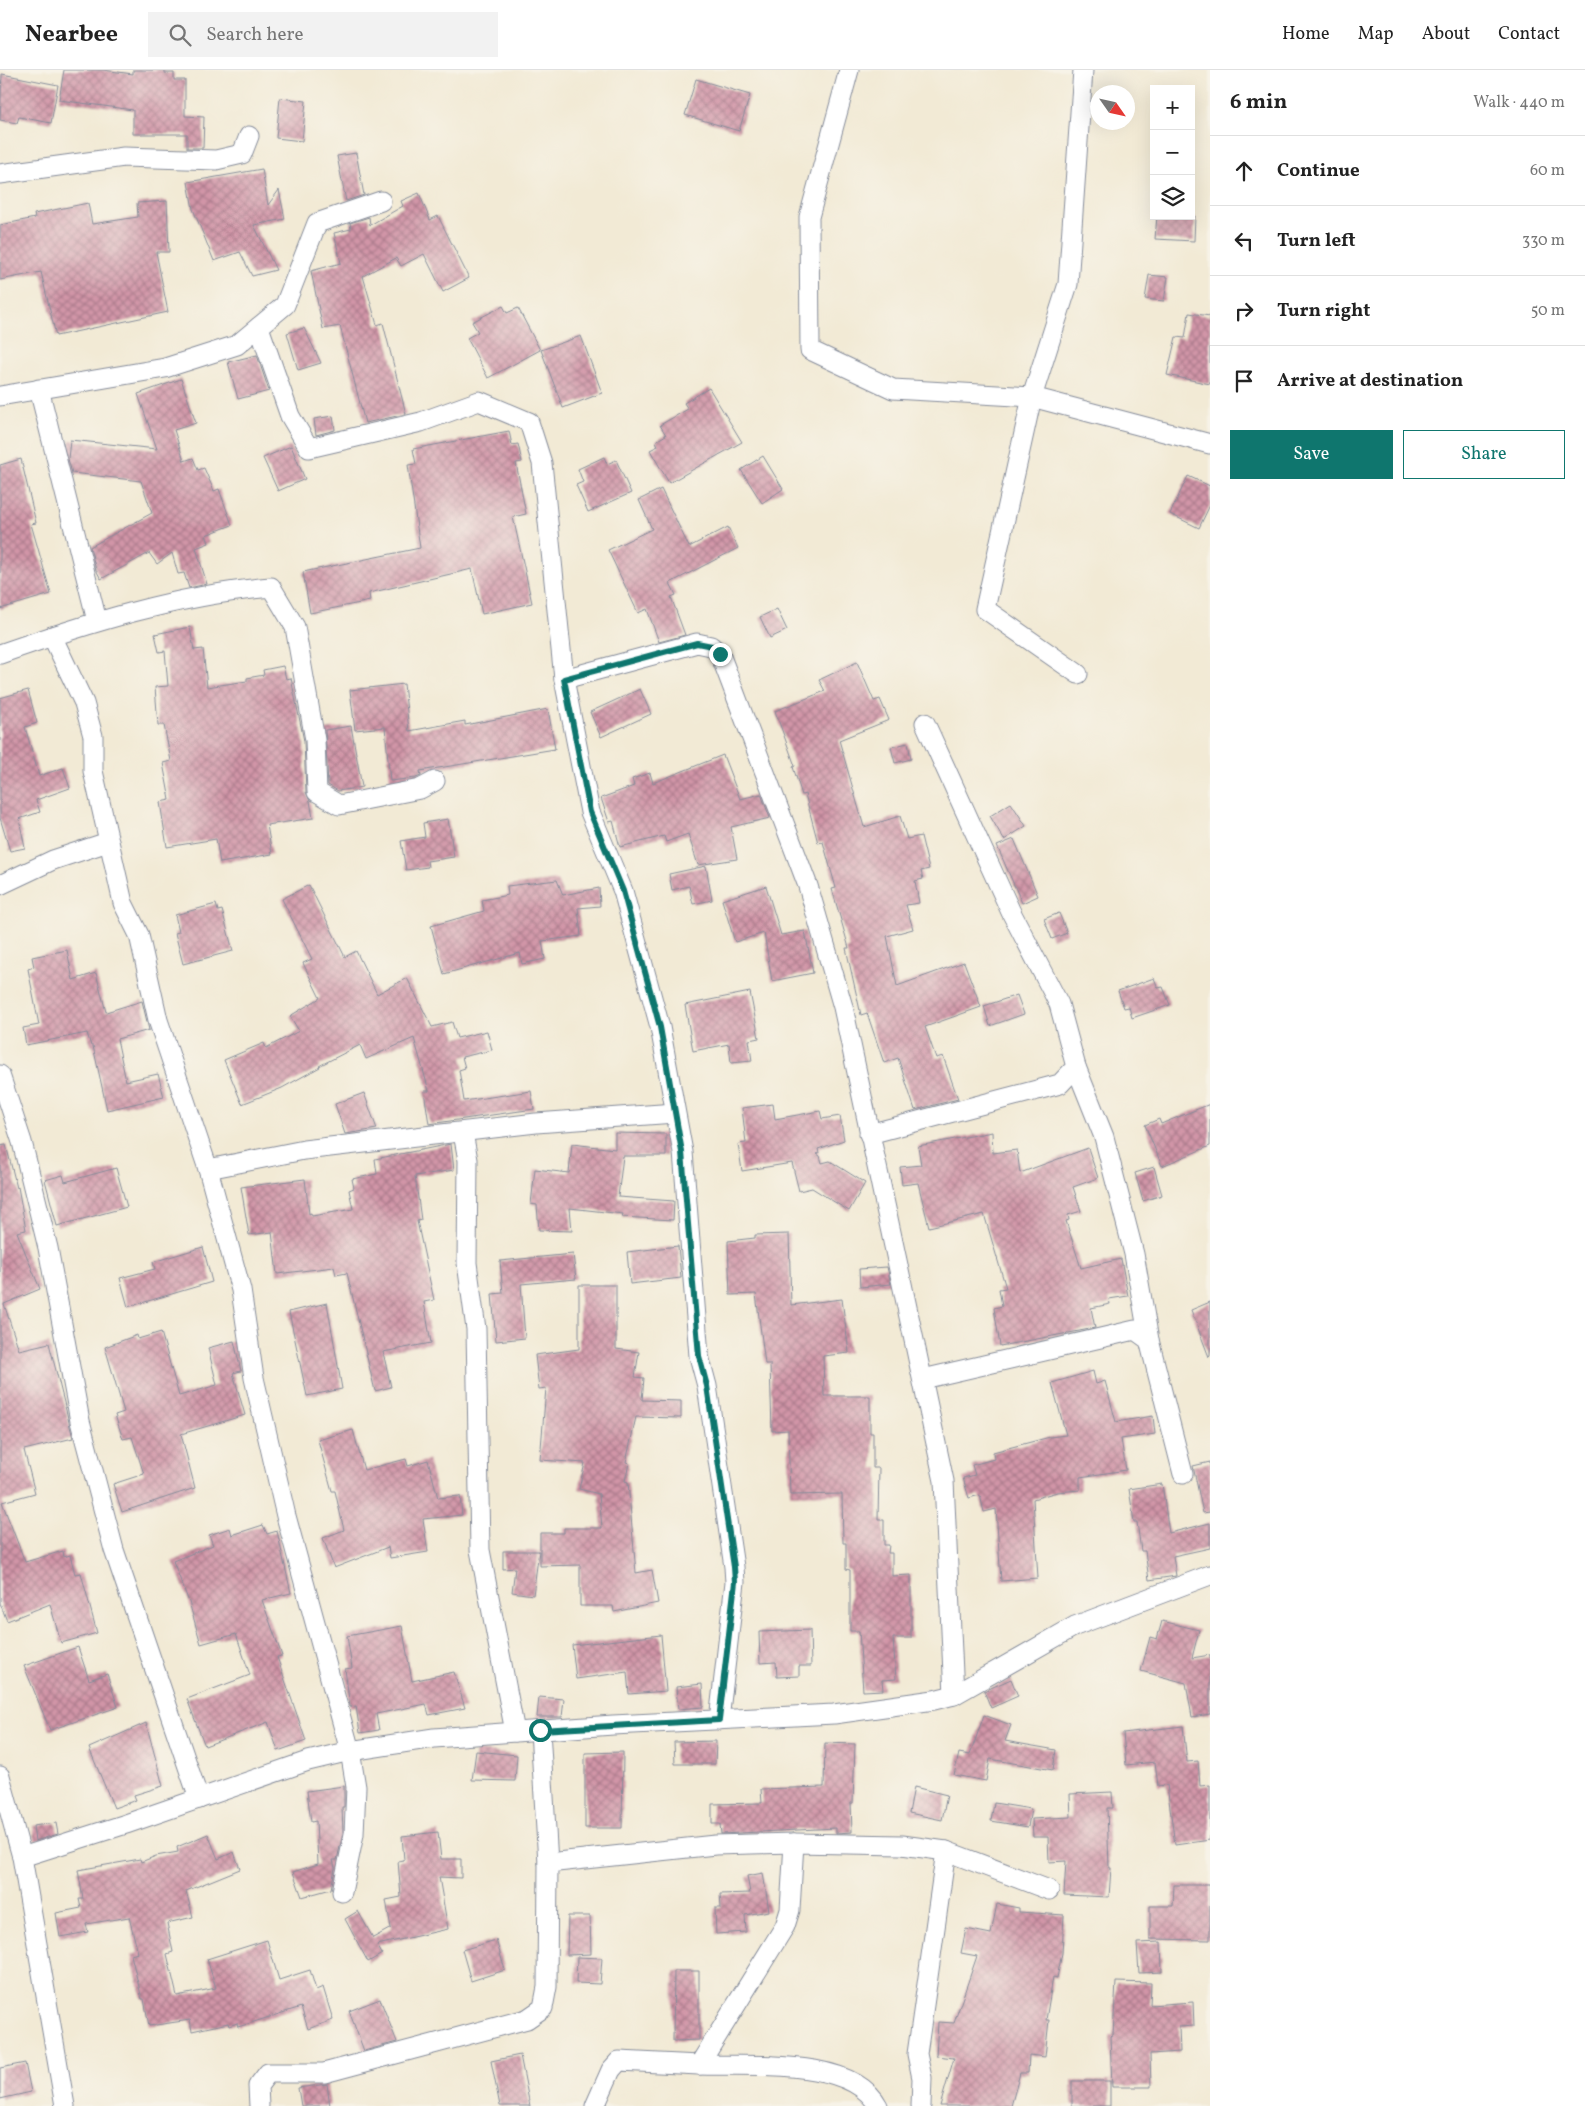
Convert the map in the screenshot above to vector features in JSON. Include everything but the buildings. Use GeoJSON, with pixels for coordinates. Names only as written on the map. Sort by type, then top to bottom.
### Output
{"type":"FeatureCollection","features":[{"type":"Feature","properties":{"kind":"street"},"geometry":{"type":"LineString","coordinates":[[849,70],[809,217],[810,350],[893,389],[1032,397],[1210,444]]}},
{"type":"Feature","properties":{"kind":"street"},"geometry":{"type":"LineString","coordinates":[[1078,674],[985,609],[1032,397],[1068,284],[1083,70]]}},
{"type":"Feature","properties":{"kind":"street"},"geometry":{"type":"LineString","coordinates":[[0,174],[124,157],[216,160],[242,154],[249,136]]}},
{"type":"Feature","properties":{"kind":"street"},"geometry":{"type":"LineString","coordinates":[[0,396],[165,368],[237,345],[285,306],[317,223],[381,201]]}},
{"type":"Feature","properties":{"kind":"street"},"geometry":{"type":"LineString","coordinates":[[259,327],[290,416],[309,448],[421,422],[479,401],[529,422],[542,463],[564,679],[590,812],[623,891],[660,1027],[682,1152],[699,1356],[707,1386],[733,1550],[735,1582],[719,1720]]}},
{"type":"Feature","properties":{"kind":"street"},"geometry":{"type":"LineString","coordinates":[[39,389],[97,621]]}},
{"type":"Feature","properties":{"kind":"street"},"geometry":{"type":"LineString","coordinates":[[0,654],[97,621],[223,592],[272,587],[295,626],[315,740],[317,792],[339,805],[420,789],[435,781]]}},
{"type":"Feature","properties":{"kind":"street"},"geometry":{"type":"LineString","coordinates":[[52,636],[84,702],[93,736],[93,771],[122,903],[139,935],[158,1020],[208,1169],[242,1290],[254,1378],[286,1516],[350,1751],[356,1788],[354,1834],[342,1892]]}},
{"type":"Feature","properties":{"kind":"street"},"geometry":{"type":"LineString","coordinates":[[564,679],[697,643],[712,646],[720,654],[808,886],[843,1007],[938,1445],[946,1505],[954,1695]]}},
{"type":"Feature","properties":{"kind":"street"},"geometry":{"type":"LineString","coordinates":[[925,723],[1011,912],[1059,1004],[1076,1067],[1104,1137],[1134,1254],[1149,1340],[1183,1474]]}},
{"type":"Feature","properties":{"kind":"street"},"geometry":{"type":"LineString","coordinates":[[0,885],[53,860],[108,842]]}},
{"type":"Feature","properties":{"kind":"street"},"geometry":{"type":"LineString","coordinates":[[870,1134],[1060,1084],[1076,1067]]}},
{"type":"Feature","properties":{"kind":"street"},"geometry":{"type":"LineString","coordinates":[[0,1075],[22,1142],[43,1229],[80,1421],[114,1550],[199,1799]]}},
{"type":"Feature","properties":{"kind":"street"},"geometry":{"type":"LineString","coordinates":[[208,1169],[304,1150],[464,1133],[536,1123],[675,1113]]}},
{"type":"Feature","properties":{"kind":"street"},"geometry":{"type":"LineString","coordinates":[[464,1133],[468,1160],[467,1263],[476,1329],[480,1550],[515,1732]]}},
{"type":"Feature","properties":{"kind":"street"},"geometry":{"type":"LineString","coordinates":[[923,1379],[1135,1330],[1149,1340]]}},
{"type":"Feature","properties":{"kind":"street"},"geometry":{"type":"LineString","coordinates":[[22,1857],[308,1761],[350,1751],[434,1738],[540,1730],[834,1714],[934,1700],[954,1695],[1075,1626],[1210,1575]]}},
{"type":"Feature","properties":{"kind":"street"},"geometry":{"type":"LineString","coordinates":[[259,2106],[258,2086],[268,2073],[324,2073],[527,2019],[543,2008],[547,1987],[548,1863],[540,1730]]}},
{"type":"Feature","properties":{"kind":"street"},"geometry":{"type":"LineString","coordinates":[[0,1776],[22,1857],[65,2106]]}},
{"type":"Feature","properties":{"kind":"street"},"geometry":{"type":"LineString","coordinates":[[548,1863],[716,1845],[794,1843],[902,1845],[946,1851],[1049,1890]]}},
{"type":"Feature","properties":{"kind":"street"},"geometry":{"type":"LineString","coordinates":[[699,2065],[785,1926],[790,1910],[794,1843]]}},
{"type":"Feature","properties":{"kind":"street"},"geometry":{"type":"LineString","coordinates":[[921,2106],[922,2078],[917,2054],[946,1851]]}},
{"type":"Feature","properties":{"kind":"street"},"geometry":{"type":"LineString","coordinates":[[595,2106],[611,2070],[618,2061],[804,2068],[847,2079],[872,2095],[878,2106]]}},
{"type":"Feature","properties":{"kind":"route"},"geometry":{"type":"LineString","coordinates":[[540,1730],[719,1720],[735,1582],[733,1550],[707,1386],[699,1356],[682,1152],[660,1027],[623,891],[590,812],[564,679],[697,643],[712,646],[720,654]]}}]}
